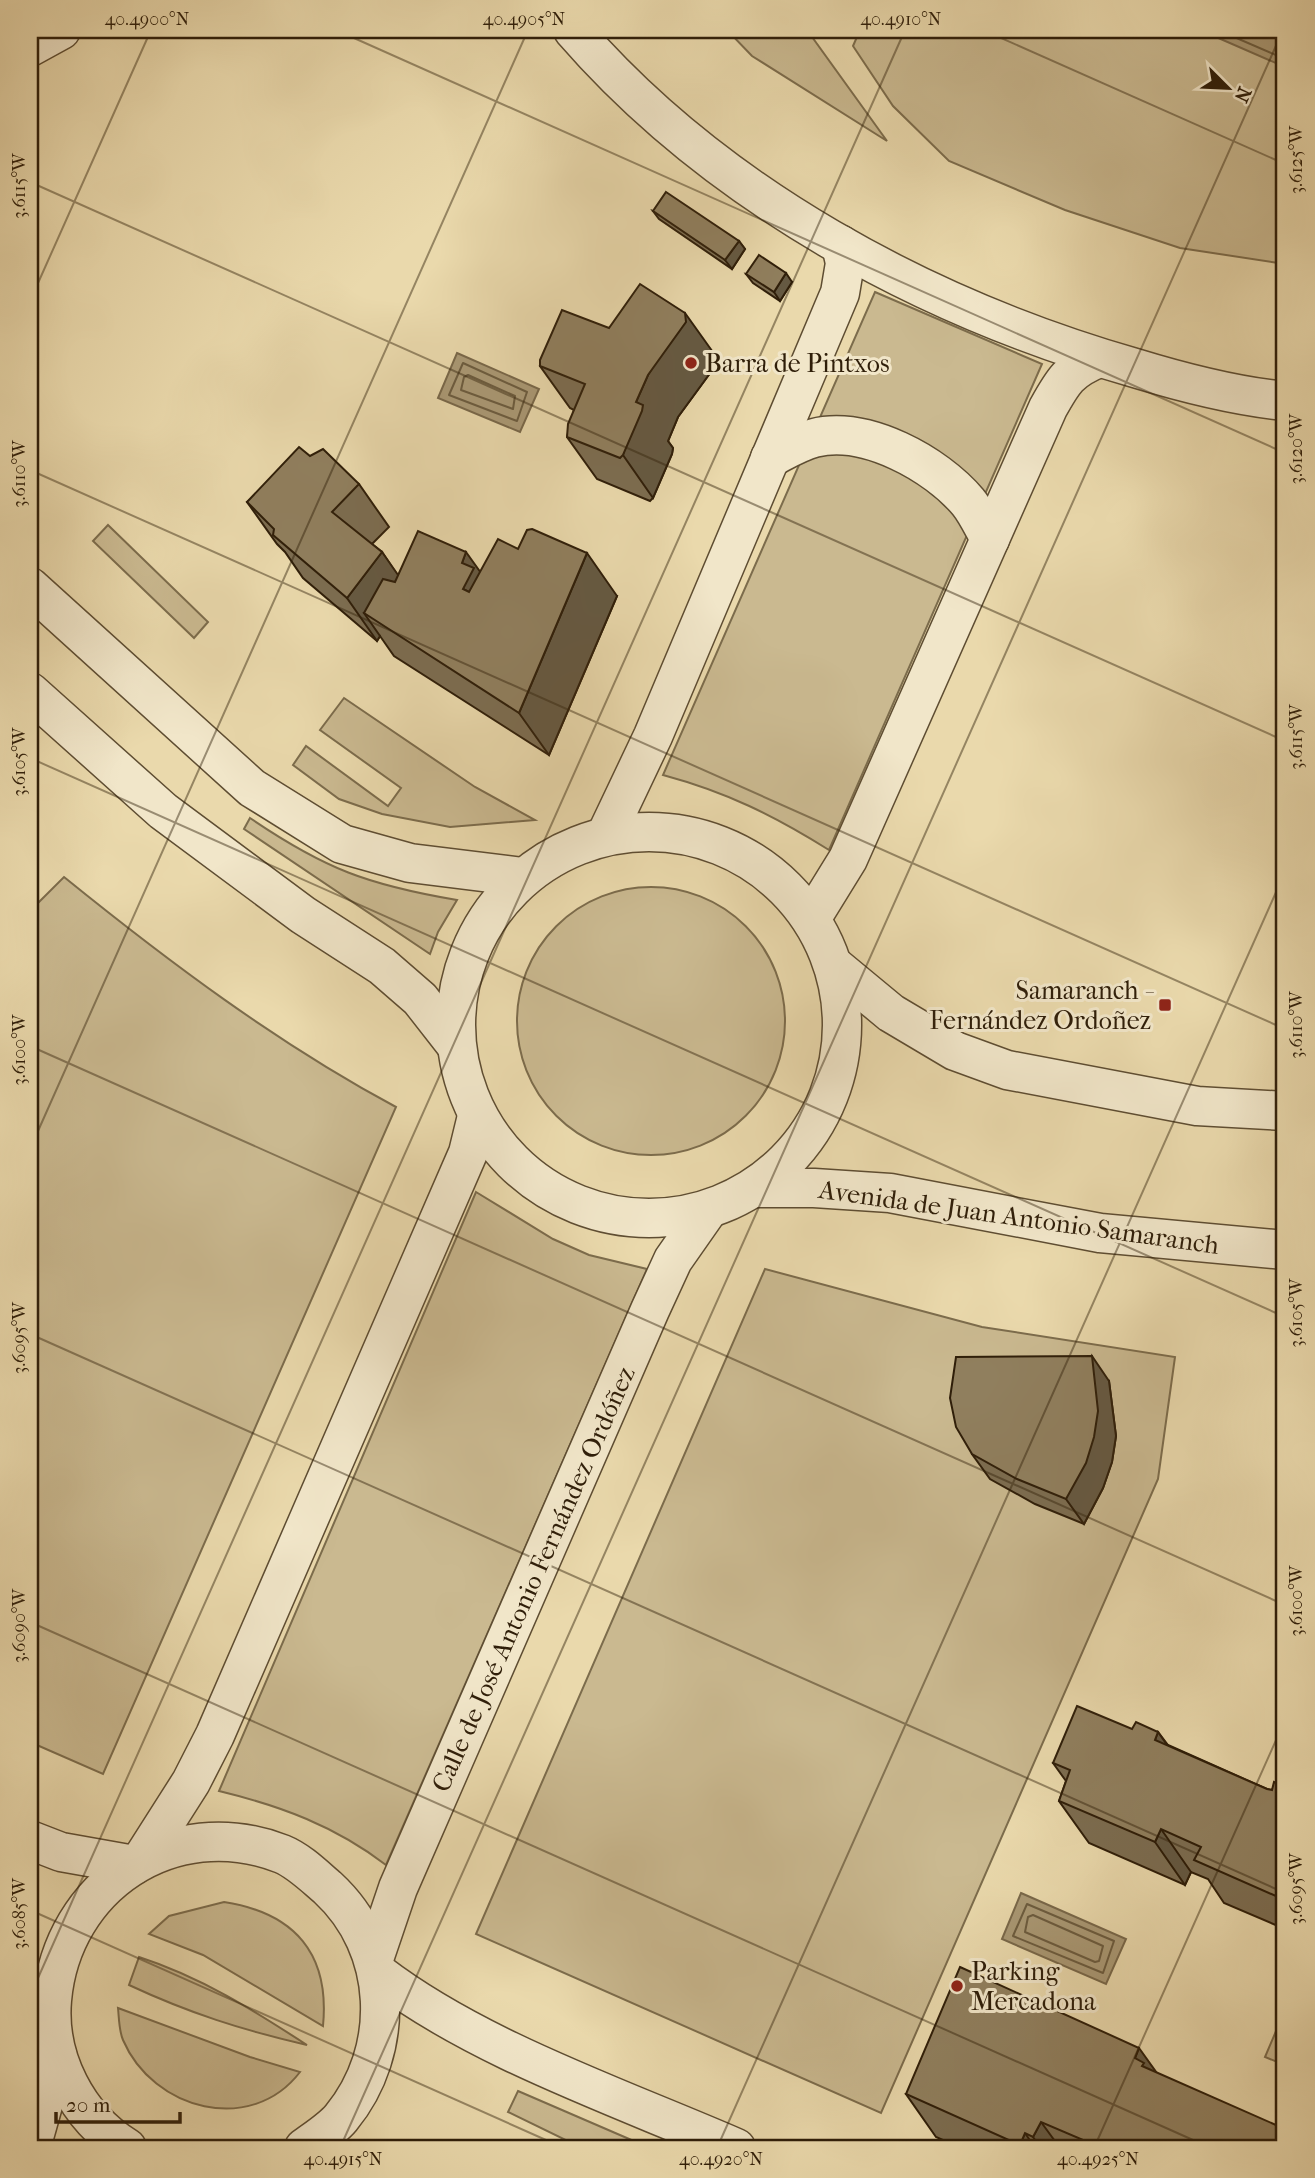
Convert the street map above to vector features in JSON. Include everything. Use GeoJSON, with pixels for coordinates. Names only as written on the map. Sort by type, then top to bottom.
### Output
{"type":"FeatureCollection","features":[{"type":"Feature","properties":{"kind":"street"},"geometry":{"type":"LineString","coordinates":[[30,47],[61,30]]}},
{"type":"Feature","properties":{"kind":"street"},"geometry":{"type":"LineString","coordinates":[[573,30],[639,96],[719,164],[841,245],[946,299],[1099,358],[1249,398],[1285,401]]}},
{"type":"Feature","properties":{"kind":"street"},"geometry":{"type":"LineString","coordinates":[[606,835],[653,736],[841,293],[845,263],[841,245]]}},
{"type":"Feature","properties":{"kind":"street"},"geometry":{"type":"LineString","coordinates":[[811,919],[848,859],[1048,408],[1063,381],[1077,367],[1099,358]]}},
{"type":"Feature","properties":{"kind":"street"},"geometry":{"type":"LineString","coordinates":[[770,458],[816,437],[846,437],[882,444],[909,455],[943,477],[969,503],[990,539]]}},
{"type":"Feature","properties":{"kind":"street"},"geometry":{"type":"LineString","coordinates":[[30,587],[252,788],[342,844],[410,863],[523,877]]}},
{"type":"Feature","properties":{"kind":"street"},"geometry":{"type":"LineString","coordinates":[[30,692],[163,811],[303,915],[382,966],[420,999],[456,1045]]}},
{"type":"Feature","properties":{"kind":"street"},"geometry":{"type":"LineString","coordinates":[[647,831],[684,834],[723,844],[757,863],[787,887],[811,919],[833,965],[842,1015],[838,1065],[821,1113],[792,1155],[754,1188],[708,1210],[655,1219],[601,1213],[551,1193],[524,1176],[500,1151],[477,1116],[461,1071],[456,1045],[458,989],[467,952],[494,908],[523,877],[588,840],[606,835],[647,831]]}},
{"type":"Feature","properties":{"kind":"street"},"geometry":{"type":"LineString","coordinates":[[833,965],[891,1013],[956,1051],[1007,1070],[1197,1106],[1285,1111]]}},
{"type":"Feature","properties":{"kind":"street"},"geometry":{"type":"LineString","coordinates":[[138,1862],[191,1782],[215,1735],[468,1153],[477,1116]]}},
{"type":"Feature","properties":{"kind":"street","name":"Avenida de Juan Antonio Samaranch"},"geometry":{"type":"LineString","coordinates":[[754,1188],[814,1188],[890,1193],[1100,1233],[1285,1250]]}},
{"type":"Feature","properties":{"kind":"street","name":"Calle de José Antonio Fernández Ordóñez"},"geometry":{"type":"LineString","coordinates":[[376,1965],[398,1888],[650,1310],[673,1260],[708,1210]]}},
{"type":"Feature","properties":{"kind":"street"},"geometry":{"type":"LineString","coordinates":[[30,1840],[61,1852],[138,1862]]}},
{"type":"Feature","properties":{"kind":"street"},"geometry":{"type":"LineString","coordinates":[[31,2148],[57,1963],[75,1922],[112,1879],[138,1862],[170,1849],[234,1842],[284,1854],[306,1869],[345,1904],[376,1965],[381,2024],[369,2072],[341,2119],[304,2148]]}},
{"type":"Feature","properties":{"kind":"street"},"geometry":{"type":"LineString","coordinates":[[376,1965],[431,2010],[515,2052],[736,2148]]}},
{"type":"Feature","properties":{"kind":"street"},"geometry":{"type":"LineString","coordinates":[[46,2027],[81,2104],[97,2125],[127,2148]]}},
{"type":"Feature","properties":{"kind":"shaded area"},"geometry":{"type":"Polygon","coordinates":[[[727,30],[807,30],[887,141],[752,56],[727,30]]]}},
{"type":"Feature","properties":{"kind":"shaded area"},"geometry":{"type":"Polygon","coordinates":[[[860,30],[1285,30],[1285,264],[1180,248],[1065,210],[949,161],[893,106],[853,46],[860,30]]]}},
{"type":"Feature","properties":{"kind":"shaded area"},"geometry":{"type":"Polygon","coordinates":[[[875,292],[1042,364],[829,850],[749,806],[663,775],[875,292]]]}},
{"type":"Feature","properties":{"kind":"shaded area"},"geometry":{"type":"Polygon","coordinates":[[[108,525],[208,622],[194,638],[93,541],[108,525]]]}},
{"type":"Feature","properties":{"kind":"shaded area"},"geometry":{"type":"Polygon","coordinates":[[[344,698],[475,787],[535,820],[450,827],[382,814],[339,799],[293,765],[306,746],[388,806],[401,788],[320,730],[344,698]]]}},
{"type":"Feature","properties":{"kind":"shaded area"},"geometry":{"type":"Polygon","coordinates":[[[250,818],[301,850],[348,873],[398,888],[457,900],[438,932],[430,954],[244,829],[250,818]]]}},
{"type":"Feature","properties":{"kind":"shaded area"},"geometry":{"type":"Polygon","coordinates":[[[64,877],[143,940],[266,1029],[396,1107],[103,1774],[30,1742],[30,911],[64,877]]]}},
{"type":"Feature","properties":{"kind":"shaded area"},"geometry":{"type":"Polygon","coordinates":[[[651,887],[690,893],[714,903],[736,918],[754,936],[769,958],[779,982],[785,1021],[779,1060],[769,1084],[754,1106],[736,1124],[714,1139],[690,1149],[651,1155],[612,1149],[588,1139],[566,1124],[548,1106],[533,1084],[523,1060],[517,1021],[523,982],[533,958],[548,936],[566,918],[588,903],[612,893],[651,887]]]}},
{"type":"Feature","properties":{"kind":"shaded area"},"geometry":{"type":"Polygon","coordinates":[[[476,1192],[553,1239],[589,1255],[647,1269],[386,1865],[347,1839],[307,1819],[264,1803],[219,1791],[476,1192]]]}},
{"type":"Feature","properties":{"kind":"shaded area"},"geometry":{"type":"Polygon","coordinates":[[[765,1269],[982,1327],[1175,1357],[1158,1479],[881,2113],[476,1934],[765,1269]]]}},
{"type":"Feature","properties":{"kind":"shaded area"},"geometry":{"type":"Polygon","coordinates":[[[224,1902],[270,1916],[288,1927],[303,1941],[320,1978],[324,2000],[323,2026],[203,1955],[149,1934],[169,1916],[224,1902]]]}},
{"type":"Feature","properties":{"kind":"shaded area"},"geometry":{"type":"Polygon","coordinates":[[[139,1957],[205,1984],[307,2045],[216,2020],[129,1985],[139,1957]]]}},
{"type":"Feature","properties":{"kind":"shaded area"},"geometry":{"type":"Polygon","coordinates":[[[118,2008],[250,2057],[300,2072],[280,2092],[256,2104],[230,2108],[204,2106],[179,2098],[156,2084],[137,2064],[123,2040],[118,2008]]]}},
{"type":"Feature","properties":{"kind":"shaded area"},"geometry":{"type":"Polygon","coordinates":[[[1285,2010],[1285,2065],[1265,2057],[1285,2010]]]}},
{"type":"Feature","properties":{"kind":"shaded area"},"geometry":{"type":"Polygon","coordinates":[[[518,2091],[650,2148],[582,2148],[508,2112],[518,2091]]]}},
{"type":"Feature","properties":{"kind":"water"},"geometry":{"type":"Polygon","coordinates":[[[1200,30],[1285,30],[1285,67],[1200,30]]]}},
{"type":"Feature","properties":{"kind":"water"},"geometry":{"type":"Polygon","coordinates":[[[457,353],[539,389],[520,432],[438,398],[457,353]]]}},
{"type":"Feature","properties":{"kind":"water"},"geometry":{"type":"Polygon","coordinates":[[[1021,1893],[1126,1939],[1106,1984],[1002,1939],[1021,1893]]]}},
{"type":"Feature","properties":{"kind":"building"},"geometry":{"type":"Polygon","coordinates":[[[666,192],[739,241],[725,260],[653,211],[666,192]]]}},
{"type":"Feature","properties":{"kind":"building"},"geometry":{"type":"Polygon","coordinates":[[[759,255],[786,273],[774,292],[746,274],[759,255]]]}},
{"type":"Feature","properties":{"kind":"building"},"geometry":{"type":"Polygon","coordinates":[[[640,284],[685,313],[686,322],[648,375],[636,402],[643,405],[642,411],[620,458],[567,437],[568,424],[585,384],[540,366],[540,360],[562,310],[609,328],[640,284]]]}},
{"type":"Feature","properties":{"kind":"building"},"geometry":{"type":"Polygon","coordinates":[[[299,447],[310,456],[323,449],[359,484],[332,512],[382,552],[347,598],[273,535],[274,529],[247,502],[299,447]]]}},
{"type":"Feature","properties":{"kind":"building"},"geometry":{"type":"Polygon","coordinates":[[[532,529],[587,553],[519,713],[364,613],[383,579],[395,582],[418,531],[466,552],[462,563],[474,568],[463,589],[469,592],[498,539],[518,549],[527,530],[532,529]]]}},
{"type":"Feature","properties":{"kind":"building"},"geometry":{"type":"Polygon","coordinates":[[[1280,1341],[1285,1341],[1285,1369],[1282,1369],[1280,1341]]]}},
{"type":"Feature","properties":{"kind":"building"},"geometry":{"type":"Polygon","coordinates":[[[1092,1356],[1098,1411],[1094,1437],[1086,1463],[1066,1499],[1017,1479],[972,1454],[956,1427],[950,1398],[956,1357],[1092,1356]]]}},
{"type":"Feature","properties":{"kind":"building"},"geometry":{"type":"Polygon","coordinates":[[[1285,1410],[1285,1428],[1283,1428],[1282,1411],[1285,1410]]]}},
{"type":"Feature","properties":{"kind":"building"},"geometry":{"type":"Polygon","coordinates":[[[1077,1706],[1132,1729],[1136,1722],[1158,1732],[1155,1740],[1267,1789],[1272,1790],[1274,1782],[1285,1787],[1285,1900],[1194,1860],[1201,1847],[1161,1829],[1155,1842],[1059,1801],[1070,1770],[1053,1763],[1077,1706]]]}},
{"type":"Feature","properties":{"kind":"building"},"geometry":{"type":"Polygon","coordinates":[[[960,1967],[1139,2048],[1135,2058],[1144,2063],[1142,2066],[1285,2129],[1285,2148],[1094,2148],[1095,2145],[1041,2122],[1033,2137],[1025,2133],[1020,2145],[906,2094],[960,1967]]]}},
{"type":"Feature","properties":{"kind":"place","name":"Barra de Pintxos"},"geometry":{"type":"Point","coordinates":[691,363]}},
{"type":"Feature","properties":{"kind":"place","name":"Samaranch - Fernández Ordoñez"},"geometry":{"type":"Point","coordinates":[1165,1005]}},
{"type":"Feature","properties":{"kind":"place","name":"Parking Mercadona"},"geometry":{"type":"Point","coordinates":[957,1986]}}]}
